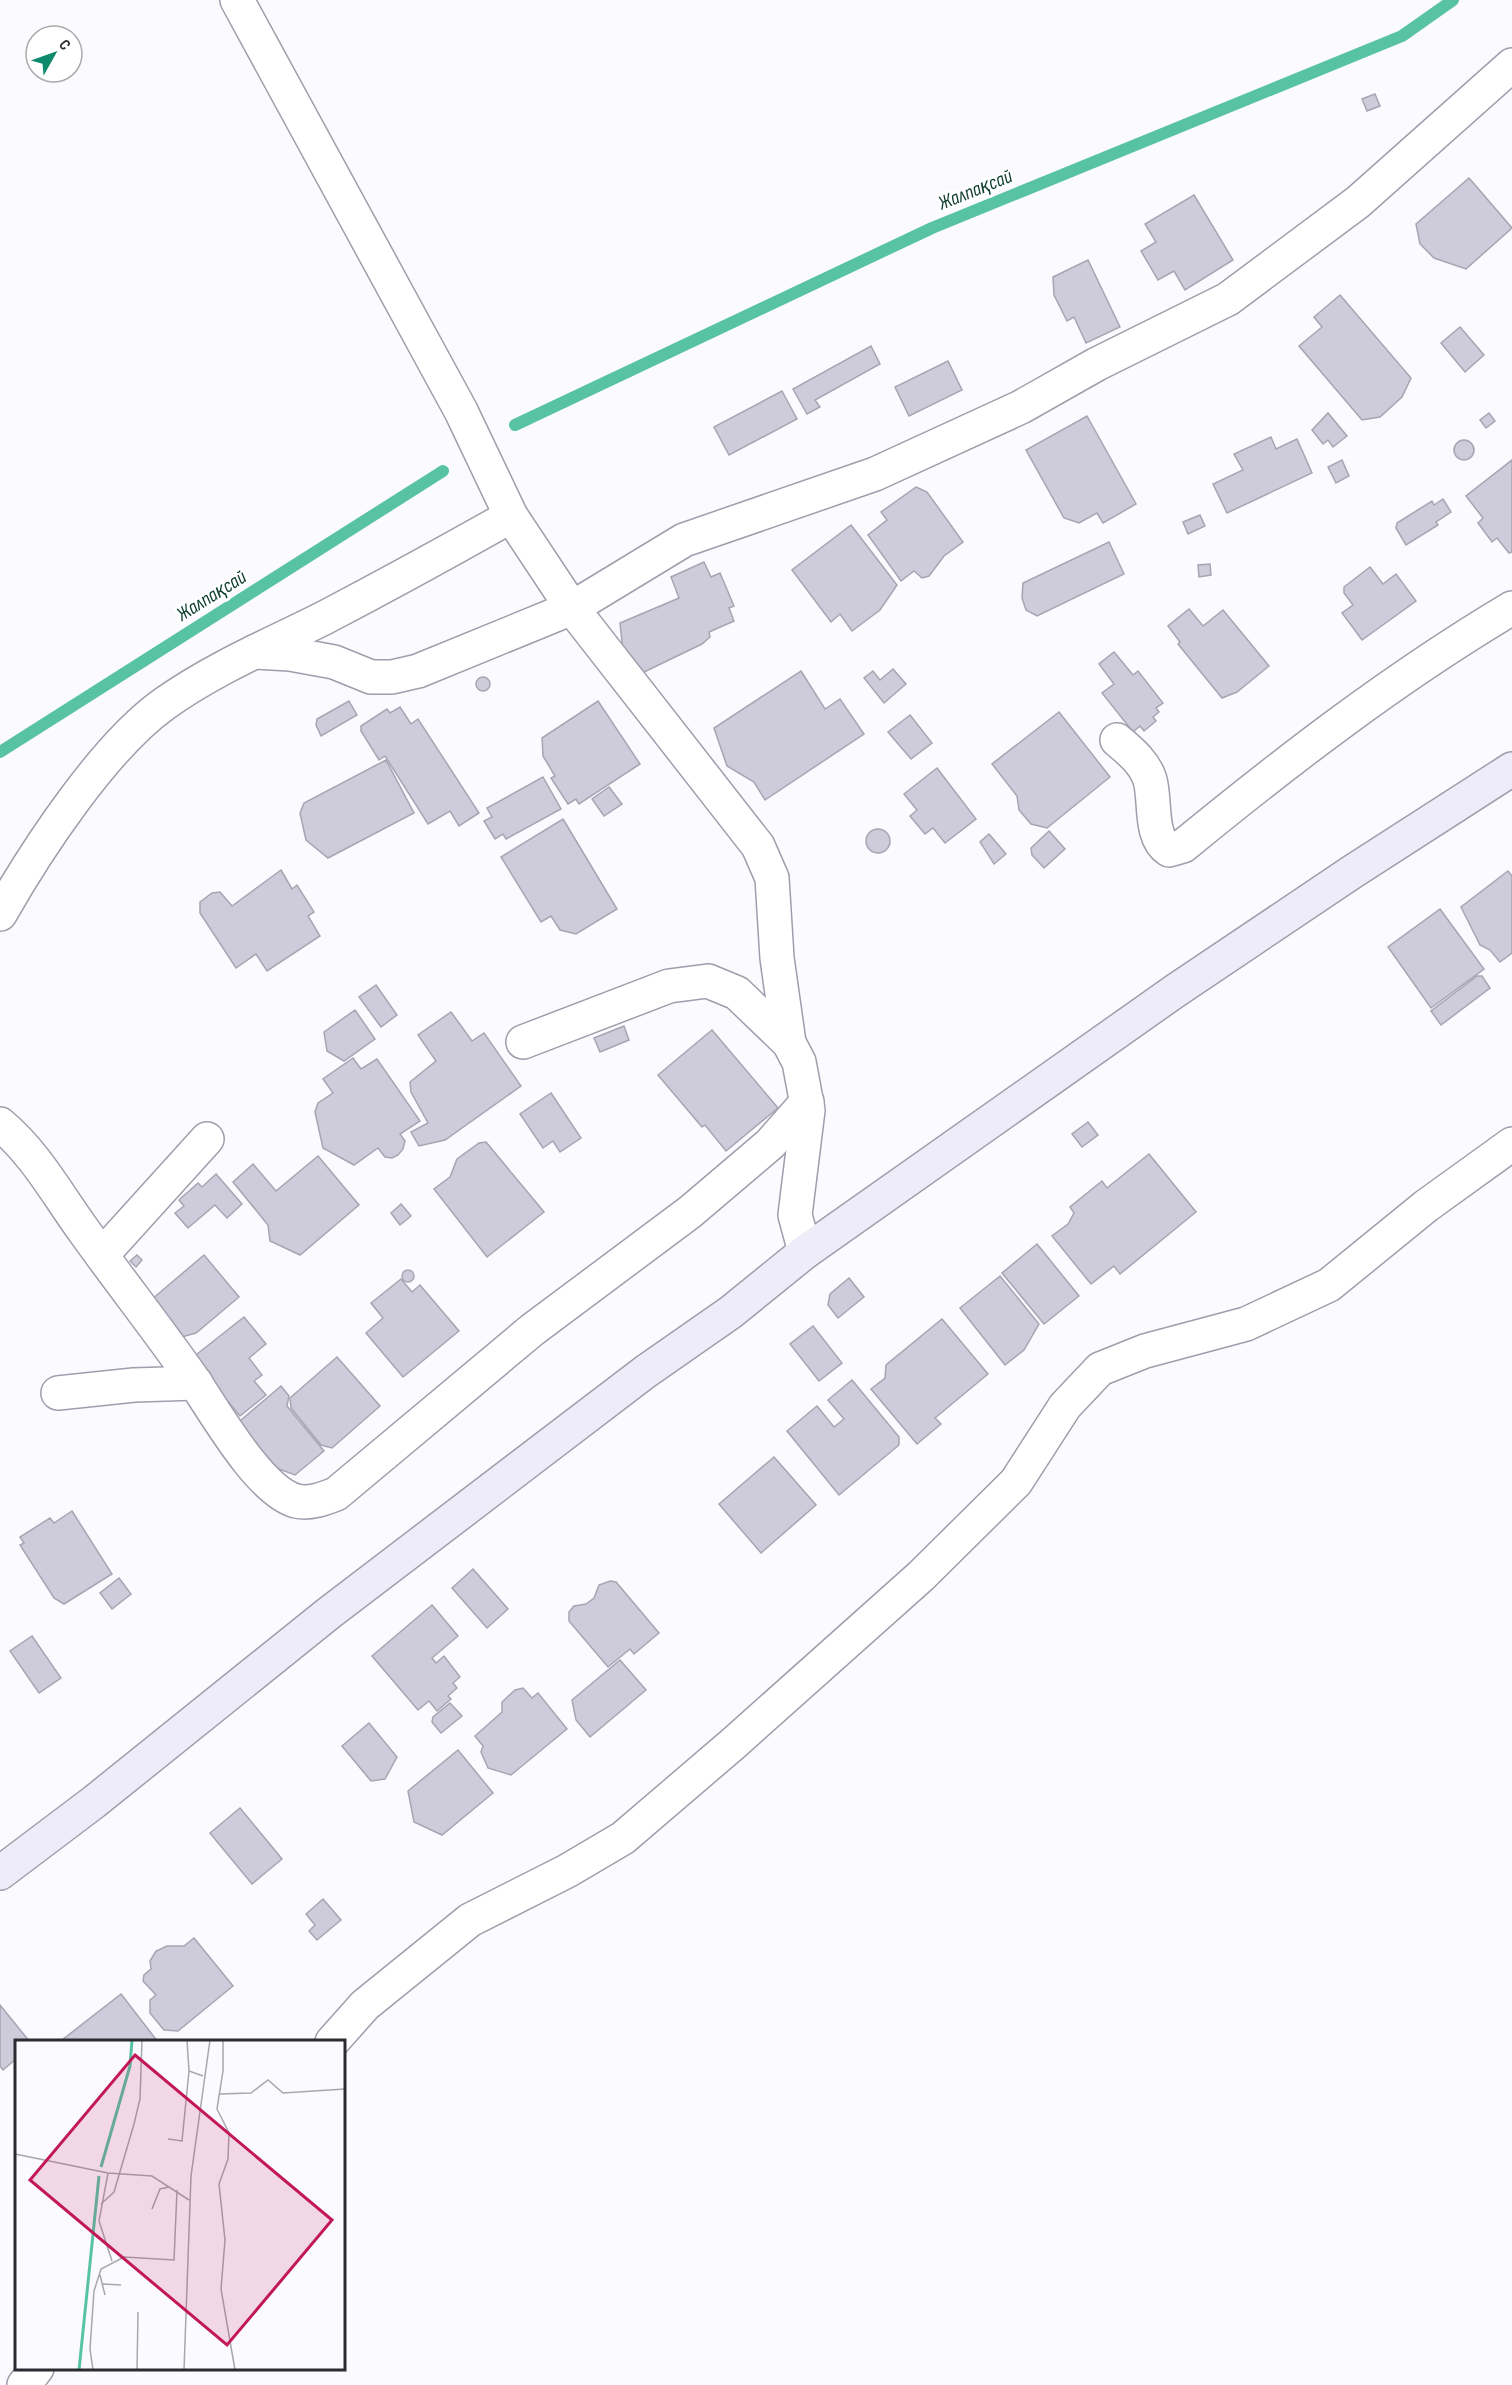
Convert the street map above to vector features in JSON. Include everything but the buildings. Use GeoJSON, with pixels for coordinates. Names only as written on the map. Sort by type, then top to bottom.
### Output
{"type":"FeatureCollection","features":[{"type":"Feature","properties":{"kind":"main road"},"geometry":{"type":"LineString","coordinates":[[0,1873],[94,1802],[329,1613],[645,1372],[731,1312],[805,1252],[1175,991],[1352,872],[1512,769]]}},
{"type":"Feature","properties":{"kind":"street"},"geometry":{"type":"LineString","coordinates":[[237,0],[461,411],[511,516],[572,608],[758,846],[772,878],[777,958],[789,1042],[799,1062],[808,1110],[795,1215],[805,1252]]}},
{"type":"Feature","properties":{"kind":"street"},"geometry":{"type":"LineString","coordinates":[[254,652],[290,654],[334,662],[371,677],[392,677],[418,671],[572,608],[594,592],[684,540],[875,474],[1021,407],[1097,364],[1228,299],[1358,202],[1512,65]]}},
{"type":"Feature","properties":{"kind":"street"},"geometry":{"type":"LineString","coordinates":[[0,914],[15,887],[86,785],[125,738],[164,704],[254,652],[414,570],[511,516]]}},
{"type":"Feature","properties":{"kind":"street"},"geometry":{"type":"LineString","coordinates":[[1118,740],[1137,758],[1150,778],[1158,840],[1169,850],[1184,846],[1282,767],[1440,650],[1512,608]]}},
{"type":"Feature","properties":{"kind":"street"},"geometry":{"type":"LineString","coordinates":[[523,1042],[669,986],[708,981],[737,993],[789,1042]]}},
{"type":"Feature","properties":{"kind":"street"},"geometry":{"type":"LineString","coordinates":[[0,1124],[13,1134],[51,1179],[102,1255],[196,1383],[259,1477],[295,1501],[315,1502],[336,1494],[532,1330],[690,1212],[770,1144],[807,1102]]}},
{"type":"Feature","properties":{"kind":"street"},"geometry":{"type":"LineString","coordinates":[[102,1255],[207,1139]]}},
{"type":"Feature","properties":{"kind":"street"},"geometry":{"type":"LineString","coordinates":[[334,2040],[366,2005],[470,1920],[567,1871],[623,1838],[734,1743],[921,1576],[1016,1482],[1065,1406],[1100,1368],[1145,1352],[1246,1324],[1329,1285],[1426,1206],[1512,1144]]}},
{"type":"Feature","properties":{"kind":"street"},"geometry":{"type":"LineString","coordinates":[[57,1393],[134,1385],[196,1383]]}},
{"type":"Feature","properties":{"kind":"street"},"geometry":{"type":"LineString","coordinates":[[24,2385],[35,2370]]}},
{"type":"Feature","properties":{"kind":"waterway","name":"Жалпақсай"},"geometry":{"type":"LineString","coordinates":[[515,425],[932,228],[1402,36],[1453,0]]}},
{"type":"Feature","properties":{"kind":"waterway","name":"Жалпақсай"},"geometry":{"type":"LineString","coordinates":[[0,752],[443,471]]}}]}
